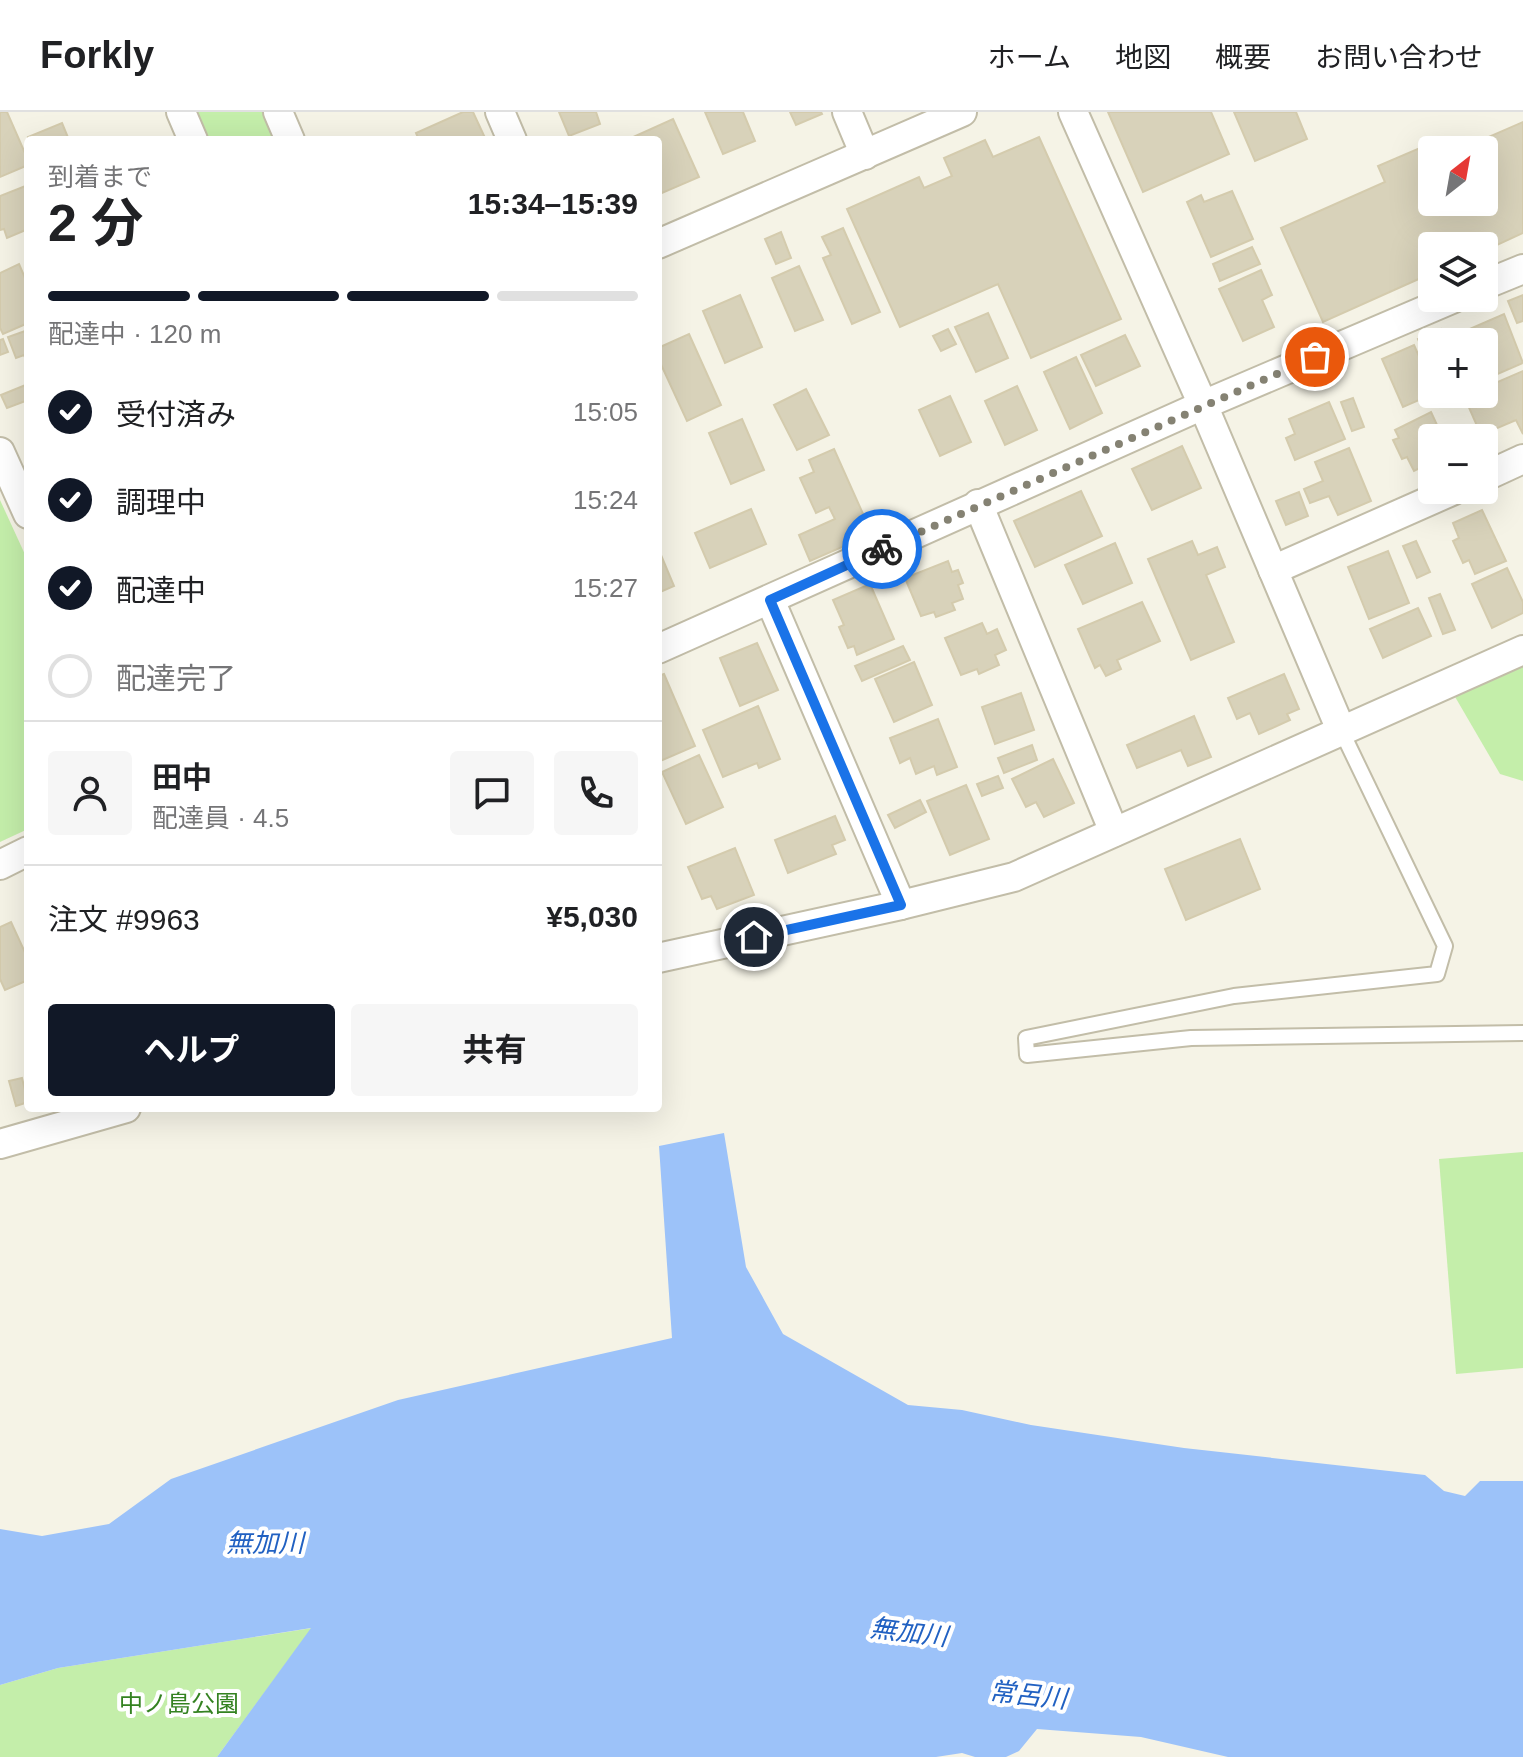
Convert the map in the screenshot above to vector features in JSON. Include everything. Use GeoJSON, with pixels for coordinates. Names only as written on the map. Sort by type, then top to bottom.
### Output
{"type":"FeatureCollection","features":[{"type":"Feature","properties":{"kind":"street"},"geometry":{"type":"LineString","coordinates":[[181,112],[191,136]]}},
{"type":"Feature","properties":{"kind":"street"},"geometry":{"type":"LineString","coordinates":[[278,112],[288,136]]}},
{"type":"Feature","properties":{"kind":"street"},"geometry":{"type":"LineString","coordinates":[[500,112],[510,136]]}},
{"type":"Feature","properties":{"kind":"street"},"geometry":{"type":"LineString","coordinates":[[847,112],[865,155]]}},
{"type":"Feature","properties":{"kind":"street"},"geometry":{"type":"LineString","coordinates":[[662,242],[962,112]]}},
{"type":"Feature","properties":{"kind":"street"},"geometry":{"type":"LineString","coordinates":[[1073,112],[1203,405],[1341,730]]}},
{"type":"Feature","properties":{"kind":"street"},"geometry":{"type":"LineString","coordinates":[[1498,279],[1523,269]]}},
{"type":"Feature","properties":{"kind":"street"},"geometry":{"type":"LineString","coordinates":[[662,647],[978,504],[1421,312]]}},
{"type":"Feature","properties":{"kind":"street"},"geometry":{"type":"LineString","coordinates":[[0,452],[24,505]]}},
{"type":"Feature","properties":{"kind":"street"},"geometry":{"type":"LineString","coordinates":[[1498,471],[1523,459]]}},
{"type":"Feature","properties":{"kind":"street"},"geometry":{"type":"LineString","coordinates":[[978,504],[1114,832]]}},
{"type":"Feature","properties":{"kind":"street"},"geometry":{"type":"LineString","coordinates":[[1273,570],[1422,504]]}},
{"type":"Feature","properties":{"kind":"street"},"geometry":{"type":"LineString","coordinates":[[770,600],[901,905]]}},
{"type":"Feature","properties":{"kind":"street"},"geometry":{"type":"LineString","coordinates":[[662,957],[1014,877],[1523,650]]}},
{"type":"Feature","properties":{"kind":"street"},"geometry":{"type":"LineString","coordinates":[[0,865],[24,853]]}},
{"type":"Feature","properties":{"kind":"street"},"geometry":{"type":"LineString","coordinates":[[0,1144],[112,1112]]}},
{"type":"Feature","properties":{"kind":"lane"},"geometry":{"type":"LineString","coordinates":[[1341,730],[1445,946],[1437,974],[1234,996],[1026,1038],[1027,1055],[1191,1038],[1523,1033]]}},
{"type":"Feature","properties":{"kind":"green space"},"geometry":{"type":"Polygon","coordinates":[[[195,112],[267,112],[278,136],[205,136],[195,112]]]}},
{"type":"Feature","properties":{"kind":"green space"},"geometry":{"type":"Polygon","coordinates":[[[0,500],[24,552],[24,831],[0,842],[0,500]]]}},
{"type":"Feature","properties":{"kind":"green space"},"geometry":{"type":"Polygon","coordinates":[[[1523,650],[1523,781],[1500,774],[1447,683],[1523,650]]]}},
{"type":"Feature","properties":{"kind":"green space"},"geometry":{"type":"Polygon","coordinates":[[[1523,1152],[1523,1368],[1456,1374],[1439,1159],[1523,1152]]]}},
{"type":"Feature","properties":{"kind":"green space","name":"中ノ島公園"},"geometry":{"type":"Polygon","coordinates":[[[312,1628],[217,1757],[0,1757],[0,1685],[58,1668],[312,1628]]]}},
{"type":"Feature","properties":{"kind":"water"},"geometry":{"type":"Polygon","coordinates":[[[724,1133],[746,1267],[783,1334],[908,1405],[962,1410],[1031,1425],[1184,1448],[1425,1475],[1444,1491],[1465,1496],[1480,1481],[1523,1481],[1523,1757],[1228,1757],[1141,1737],[1037,1729],[1019,1751],[1006,1757],[975,1757],[962,1753],[936,1757],[217,1757],[311,1628],[58,1668],[0,1685],[0,1529],[42,1536],[109,1524],[171,1479],[398,1400],[672,1338],[659,1146],[724,1133]]]}},
{"type":"Feature","properties":{"kind":"building"},"geometry":{"type":"Polygon","coordinates":[[[0,112],[7,112],[24,151],[24,167],[0,177],[0,112]]]}},
{"type":"Feature","properties":{"kind":"building"},"geometry":{"type":"Polygon","coordinates":[[[463,112],[473,112],[484,136],[417,136],[416,133],[463,112]]]}},
{"type":"Feature","properties":{"kind":"building"},"geometry":{"type":"Polygon","coordinates":[[[559,112],[596,112],[600,124],[569,136],[559,112]]]}},
{"type":"Feature","properties":{"kind":"building"},"geometry":{"type":"Polygon","coordinates":[[[705,112],[743,112],[755,141],[723,154],[705,112]]]}},
{"type":"Feature","properties":{"kind":"building"},"geometry":{"type":"Polygon","coordinates":[[[790,112],[821,112],[822,114],[796,125],[790,112]]]}},
{"type":"Feature","properties":{"kind":"building"},"geometry":{"type":"Polygon","coordinates":[[[1108,112],[1211,112],[1229,154],[1143,192],[1108,112]]]}},
{"type":"Feature","properties":{"kind":"building"},"geometry":{"type":"Polygon","coordinates":[[[1234,112],[1296,112],[1307,139],[1255,161],[1234,112]]]}},
{"type":"Feature","properties":{"kind":"building"},"geometry":{"type":"Polygon","coordinates":[[[673,119],[699,177],[662,193],[662,136],[635,136],[673,119]]]}},
{"type":"Feature","properties":{"kind":"building"},"geometry":{"type":"Polygon","coordinates":[[[1523,122],[1523,233],[1498,245],[1498,232],[1418,232],[1418,279],[1323,322],[1281,228],[1385,182],[1378,166],[1418,149],[1418,216],[1498,216],[1498,136],[1491,136],[1523,122]]]}},
{"type":"Feature","properties":{"kind":"building"},"geometry":{"type":"Polygon","coordinates":[[[62,123],[67,136],[30,136],[62,123]]]}},
{"type":"Feature","properties":{"kind":"building"},"geometry":{"type":"Polygon","coordinates":[[[1039,137],[1121,319],[1031,358],[998,284],[900,327],[847,209],[919,177],[924,188],[952,176],[944,158],[985,140],[993,157],[1039,137]]]}},
{"type":"Feature","properties":{"kind":"building"},"geometry":{"type":"Polygon","coordinates":[[[24,187],[24,231],[7,238],[4,229],[0,230],[0,196],[24,187]]]}},
{"type":"Feature","properties":{"kind":"building"},"geometry":{"type":"Polygon","coordinates":[[[1232,191],[1253,239],[1211,257],[1187,202],[1201,195],[1204,202],[1232,191]]]}},
{"type":"Feature","properties":{"kind":"building"},"geometry":{"type":"Polygon","coordinates":[[[843,228],[880,312],[852,324],[823,258],[831,255],[822,237],[843,228]]]}},
{"type":"Feature","properties":{"kind":"building"},"geometry":{"type":"Polygon","coordinates":[[[781,232],[791,258],[776,264],[765,239],[781,232]]]}},
{"type":"Feature","properties":{"kind":"building"},"geometry":{"type":"Polygon","coordinates":[[[1252,247],[1260,264],[1220,281],[1213,264],[1252,247]]]}},
{"type":"Feature","properties":{"kind":"building"},"geometry":{"type":"Polygon","coordinates":[[[19,264],[24,276],[24,325],[3,334],[0,328],[0,273],[19,264]]]}},
{"type":"Feature","properties":{"kind":"building"},"geometry":{"type":"Polygon","coordinates":[[[799,266],[823,320],[795,331],[772,278],[799,266]]]}},
{"type":"Feature","properties":{"kind":"building"},"geometry":{"type":"Polygon","coordinates":[[[1261,270],[1272,295],[1262,300],[1274,327],[1243,341],[1219,289],[1261,270]]]}},
{"type":"Feature","properties":{"kind":"building"},"geometry":{"type":"Polygon","coordinates":[[[740,295],[762,347],[725,363],[703,311],[740,295]]]}},
{"type":"Feature","properties":{"kind":"building"},"geometry":{"type":"Polygon","coordinates":[[[1523,295],[1523,321],[1517,323],[1508,301],[1523,295]]]}},
{"type":"Feature","properties":{"kind":"building"},"geometry":{"type":"Polygon","coordinates":[[[988,313],[1008,358],[976,372],[955,327],[988,313]]]}},
{"type":"Feature","properties":{"kind":"building"},"geometry":{"type":"Polygon","coordinates":[[[1504,314],[1523,363],[1498,374],[1498,328],[1472,328],[1504,314]]]}},
{"type":"Feature","properties":{"kind":"building"},"geometry":{"type":"Polygon","coordinates":[[[948,329],[956,344],[941,351],[933,336],[948,329]]]}},
{"type":"Feature","properties":{"kind":"building"},"geometry":{"type":"Polygon","coordinates":[[[24,331],[24,355],[16,358],[8,337],[24,331]]]}},
{"type":"Feature","properties":{"kind":"building"},"geometry":{"type":"Polygon","coordinates":[[[689,334],[721,405],[687,421],[662,367],[662,346],[689,334]]]}},
{"type":"Feature","properties":{"kind":"building"},"geometry":{"type":"Polygon","coordinates":[[[1125,335],[1140,366],[1096,386],[1081,355],[1125,335]]]}},
{"type":"Feature","properties":{"kind":"building"},"geometry":{"type":"Polygon","coordinates":[[[3,339],[8,352],[0,355],[0,340],[3,339]]]}},
{"type":"Feature","properties":{"kind":"building"},"geometry":{"type":"Polygon","coordinates":[[[1414,345],[1418,354],[1418,400],[1403,407],[1382,359],[1414,345]]]}},
{"type":"Feature","properties":{"kind":"building"},"geometry":{"type":"Polygon","coordinates":[[[1076,357],[1102,413],[1070,429],[1044,372],[1076,357]]]}},
{"type":"Feature","properties":{"kind":"building"},"geometry":{"type":"Polygon","coordinates":[[[1523,371],[1523,434],[1516,420],[1498,428],[1498,424],[1476,424],[1469,408],[1498,408],[1498,382],[1523,371]]]}},
{"type":"Feature","properties":{"kind":"building"},"geometry":{"type":"Polygon","coordinates":[[[24,386],[24,402],[7,408],[1,395],[24,386]]]}},
{"type":"Feature","properties":{"kind":"building"},"geometry":{"type":"Polygon","coordinates":[[[1017,386],[1037,430],[1005,445],[985,401],[1017,386]]]}},
{"type":"Feature","properties":{"kind":"building"},"geometry":{"type":"Polygon","coordinates":[[[806,389],[829,435],[797,450],[774,405],[806,389]]]}},
{"type":"Feature","properties":{"kind":"building"},"geometry":{"type":"Polygon","coordinates":[[[950,396],[971,442],[940,456],[919,410],[950,396]]]}},
{"type":"Feature","properties":{"kind":"building"},"geometry":{"type":"Polygon","coordinates":[[[1353,398],[1364,427],[1352,431],[1341,402],[1353,398]]]}},
{"type":"Feature","properties":{"kind":"building"},"geometry":{"type":"Polygon","coordinates":[[[1329,402],[1345,439],[1295,460],[1286,438],[1295,434],[1289,419],[1329,402]]]}},
{"type":"Feature","properties":{"kind":"building"},"geometry":{"type":"Polygon","coordinates":[[[1431,412],[1437,424],[1418,424],[1418,469],[1414,471],[1407,457],[1402,459],[1393,440],[1399,438],[1395,430],[1431,412]]]}},
{"type":"Feature","properties":{"kind":"building"},"geometry":{"type":"Polygon","coordinates":[[[742,419],[764,470],[731,484],[709,433],[742,419]]]}},
{"type":"Feature","properties":{"kind":"building"},"geometry":{"type":"Polygon","coordinates":[[[1182,446],[1201,488],[1152,510],[1132,469],[1182,446]]]}},
{"type":"Feature","properties":{"kind":"building"},"geometry":{"type":"Polygon","coordinates":[[[1349,448],[1371,501],[1338,515],[1329,496],[1310,503],[1304,489],[1323,481],[1315,462],[1349,448]]]}},
{"type":"Feature","properties":{"kind":"building"},"geometry":{"type":"Polygon","coordinates":[[[834,449],[872,534],[810,561],[799,535],[835,519],[829,507],[816,513],[800,478],[814,472],[809,460],[834,449]]]}},
{"type":"Feature","properties":{"kind":"building"},"geometry":{"type":"Polygon","coordinates":[[[1081,491],[1102,536],[1035,567],[1014,521],[1081,491]]]}},
{"type":"Feature","properties":{"kind":"building"},"geometry":{"type":"Polygon","coordinates":[[[1299,492],[1308,516],[1286,525],[1276,501],[1299,492]]]}},
{"type":"Feature","properties":{"kind":"building"},"geometry":{"type":"Polygon","coordinates":[[[751,509],[766,544],[710,568],[695,533],[751,509]]]}},
{"type":"Feature","properties":{"kind":"building"},"geometry":{"type":"Polygon","coordinates":[[[1482,510],[1506,561],[1475,574],[1469,560],[1463,563],[1453,541],[1459,538],[1453,523],[1482,510]]]}},
{"type":"Feature","properties":{"kind":"building"},"geometry":{"type":"Polygon","coordinates":[[[1192,541],[1198,555],[1217,547],[1225,567],[1206,575],[1234,642],[1191,660],[1148,559],[1192,541]]]}},
{"type":"Feature","properties":{"kind":"building"},"geometry":{"type":"Polygon","coordinates":[[[1416,541],[1430,572],[1417,578],[1403,546],[1416,541]]]}},
{"type":"Feature","properties":{"kind":"building"},"geometry":{"type":"Polygon","coordinates":[[[1115,543],[1132,583],[1083,604],[1065,565],[1115,543]]]}},
{"type":"Feature","properties":{"kind":"building"},"geometry":{"type":"Polygon","coordinates":[[[1388,551],[1409,603],[1369,619],[1348,567],[1388,551]]]}},
{"type":"Feature","properties":{"kind":"building"},"geometry":{"type":"Polygon","coordinates":[[[662,558],[674,586],[662,591],[662,558]]]}},
{"type":"Feature","properties":{"kind":"building"},"geometry":{"type":"Polygon","coordinates":[[[948,561],[952,572],[958,570],[963,583],[958,585],[963,599],[952,603],[955,610],[936,617],[934,612],[921,616],[905,578],[948,561]]]}},
{"type":"Feature","properties":{"kind":"building"},"geometry":{"type":"Polygon","coordinates":[[[1507,568],[1523,602],[1523,613],[1492,628],[1472,584],[1507,568]]]}},
{"type":"Feature","properties":{"kind":"building"},"geometry":{"type":"Polygon","coordinates":[[[870,584],[894,639],[857,655],[854,646],[848,648],[839,627],[844,625],[833,600],[870,584]]]}},
{"type":"Feature","properties":{"kind":"building"},"geometry":{"type":"Polygon","coordinates":[[[1440,594],[1455,630],[1443,634],[1429,598],[1440,594]]]}},
{"type":"Feature","properties":{"kind":"building"},"geometry":{"type":"Polygon","coordinates":[[[1142,602],[1160,641],[1117,660],[1121,669],[1106,676],[1100,665],[1095,668],[1078,629],[1142,602]]]}},
{"type":"Feature","properties":{"kind":"building"},"geometry":{"type":"Polygon","coordinates":[[[1418,608],[1431,636],[1383,658],[1370,629],[1418,608]]]}},
{"type":"Feature","properties":{"kind":"building"},"geometry":{"type":"Polygon","coordinates":[[[982,623],[987,634],[997,629],[1006,650],[995,655],[999,665],[979,674],[977,669],[961,675],[945,638],[982,623]]]}},
{"type":"Feature","properties":{"kind":"building"},"geometry":{"type":"Polygon","coordinates":[[[757,643],[778,690],[740,706],[720,658],[757,643]]]}},
{"type":"Feature","properties":{"kind":"building"},"geometry":{"type":"Polygon","coordinates":[[[903,646],[910,660],[862,681],[855,666],[903,646]]]}},
{"type":"Feature","properties":{"kind":"building"},"geometry":{"type":"Polygon","coordinates":[[[914,662],[932,705],[894,722],[875,679],[914,662]]]}},
{"type":"Feature","properties":{"kind":"building"},"geometry":{"type":"Polygon","coordinates":[[[1284,674],[1299,709],[1287,714],[1290,720],[1259,734],[1250,713],[1237,719],[1228,698],[1284,674]]]}},
{"type":"Feature","properties":{"kind":"building"},"geometry":{"type":"Polygon","coordinates":[[[662,675],[695,746],[662,760],[662,675]]]}},
{"type":"Feature","properties":{"kind":"building"},"geometry":{"type":"Polygon","coordinates":[[[1021,693],[1034,730],[995,744],[982,707],[1021,693]]]}},
{"type":"Feature","properties":{"kind":"building"},"geometry":{"type":"Polygon","coordinates":[[[758,706],[780,759],[759,768],[757,763],[723,777],[703,730],[758,706]]]}},
{"type":"Feature","properties":{"kind":"building"},"geometry":{"type":"Polygon","coordinates":[[[1194,716],[1211,757],[1188,766],[1181,750],[1137,768],[1127,745],[1194,716]]]}},
{"type":"Feature","properties":{"kind":"building"},"geometry":{"type":"Polygon","coordinates":[[[938,719],[957,767],[937,775],[934,766],[916,774],[910,758],[900,763],[890,738],[938,719]]]}},
{"type":"Feature","properties":{"kind":"building"},"geometry":{"type":"Polygon","coordinates":[[[1032,745],[1037,760],[1004,773],[998,758],[1032,745]]]}},
{"type":"Feature","properties":{"kind":"building"},"geometry":{"type":"Polygon","coordinates":[[[699,755],[723,807],[686,824],[662,772],[699,755]]]}},
{"type":"Feature","properties":{"kind":"building"},"geometry":{"type":"Polygon","coordinates":[[[1053,759],[1074,803],[1044,817],[1036,802],[1026,807],[1012,779],[1053,759]]]}},
{"type":"Feature","properties":{"kind":"building"},"geometry":{"type":"Polygon","coordinates":[[[998,776],[1003,788],[982,796],[977,784],[998,776]]]}},
{"type":"Feature","properties":{"kind":"building"},"geometry":{"type":"Polygon","coordinates":[[[966,785],[989,839],[950,855],[927,801],[966,785]]]}},
{"type":"Feature","properties":{"kind":"building"},"geometry":{"type":"Polygon","coordinates":[[[920,800],[926,812],[895,828],[888,815],[920,800]]]}},
{"type":"Feature","properties":{"kind":"building"},"geometry":{"type":"Polygon","coordinates":[[[835,816],[845,840],[832,845],[836,854],[788,873],[775,840],[835,816]]]}},
{"type":"Feature","properties":{"kind":"building"},"geometry":{"type":"Polygon","coordinates":[[[1240,839],[1260,889],[1186,920],[1165,869],[1240,839]]]}},
{"type":"Feature","properties":{"kind":"building"},"geometry":{"type":"Polygon","coordinates":[[[735,848],[754,895],[717,909],[711,896],[702,899],[688,867],[735,848]]]}},
{"type":"Feature","properties":{"kind":"building"},"geometry":{"type":"Polygon","coordinates":[[[11,922],[24,950],[24,982],[5,990],[0,979],[0,927],[11,922]]]}},
{"type":"Feature","properties":{"kind":"building"},"geometry":{"type":"Polygon","coordinates":[[[22,1078],[24,1103],[16,1106],[9,1081],[22,1078]]]}},
{"type":"Feature","properties":{"kind":"way so far"},"geometry":{"type":"LineString","coordinates":[[882,549],[1315,357]]}},
{"type":"Feature","properties":{"kind":"route"},"geometry":{"type":"LineString","coordinates":[[754,937],[901,905],[770,600],[882,549]]}},
{"type":"Feature","properties":{"kind":"water label","name":"無加川"},"geometry":{"type":"Point","coordinates":[265,1543]}},
{"type":"Feature","properties":{"kind":"water label","name":"無加川"},"geometry":{"type":"Point","coordinates":[909,1632]}},
{"type":"Feature","properties":{"kind":"water label","name":"常呂川"},"geometry":{"type":"Point","coordinates":[1028,1695]}}]}
